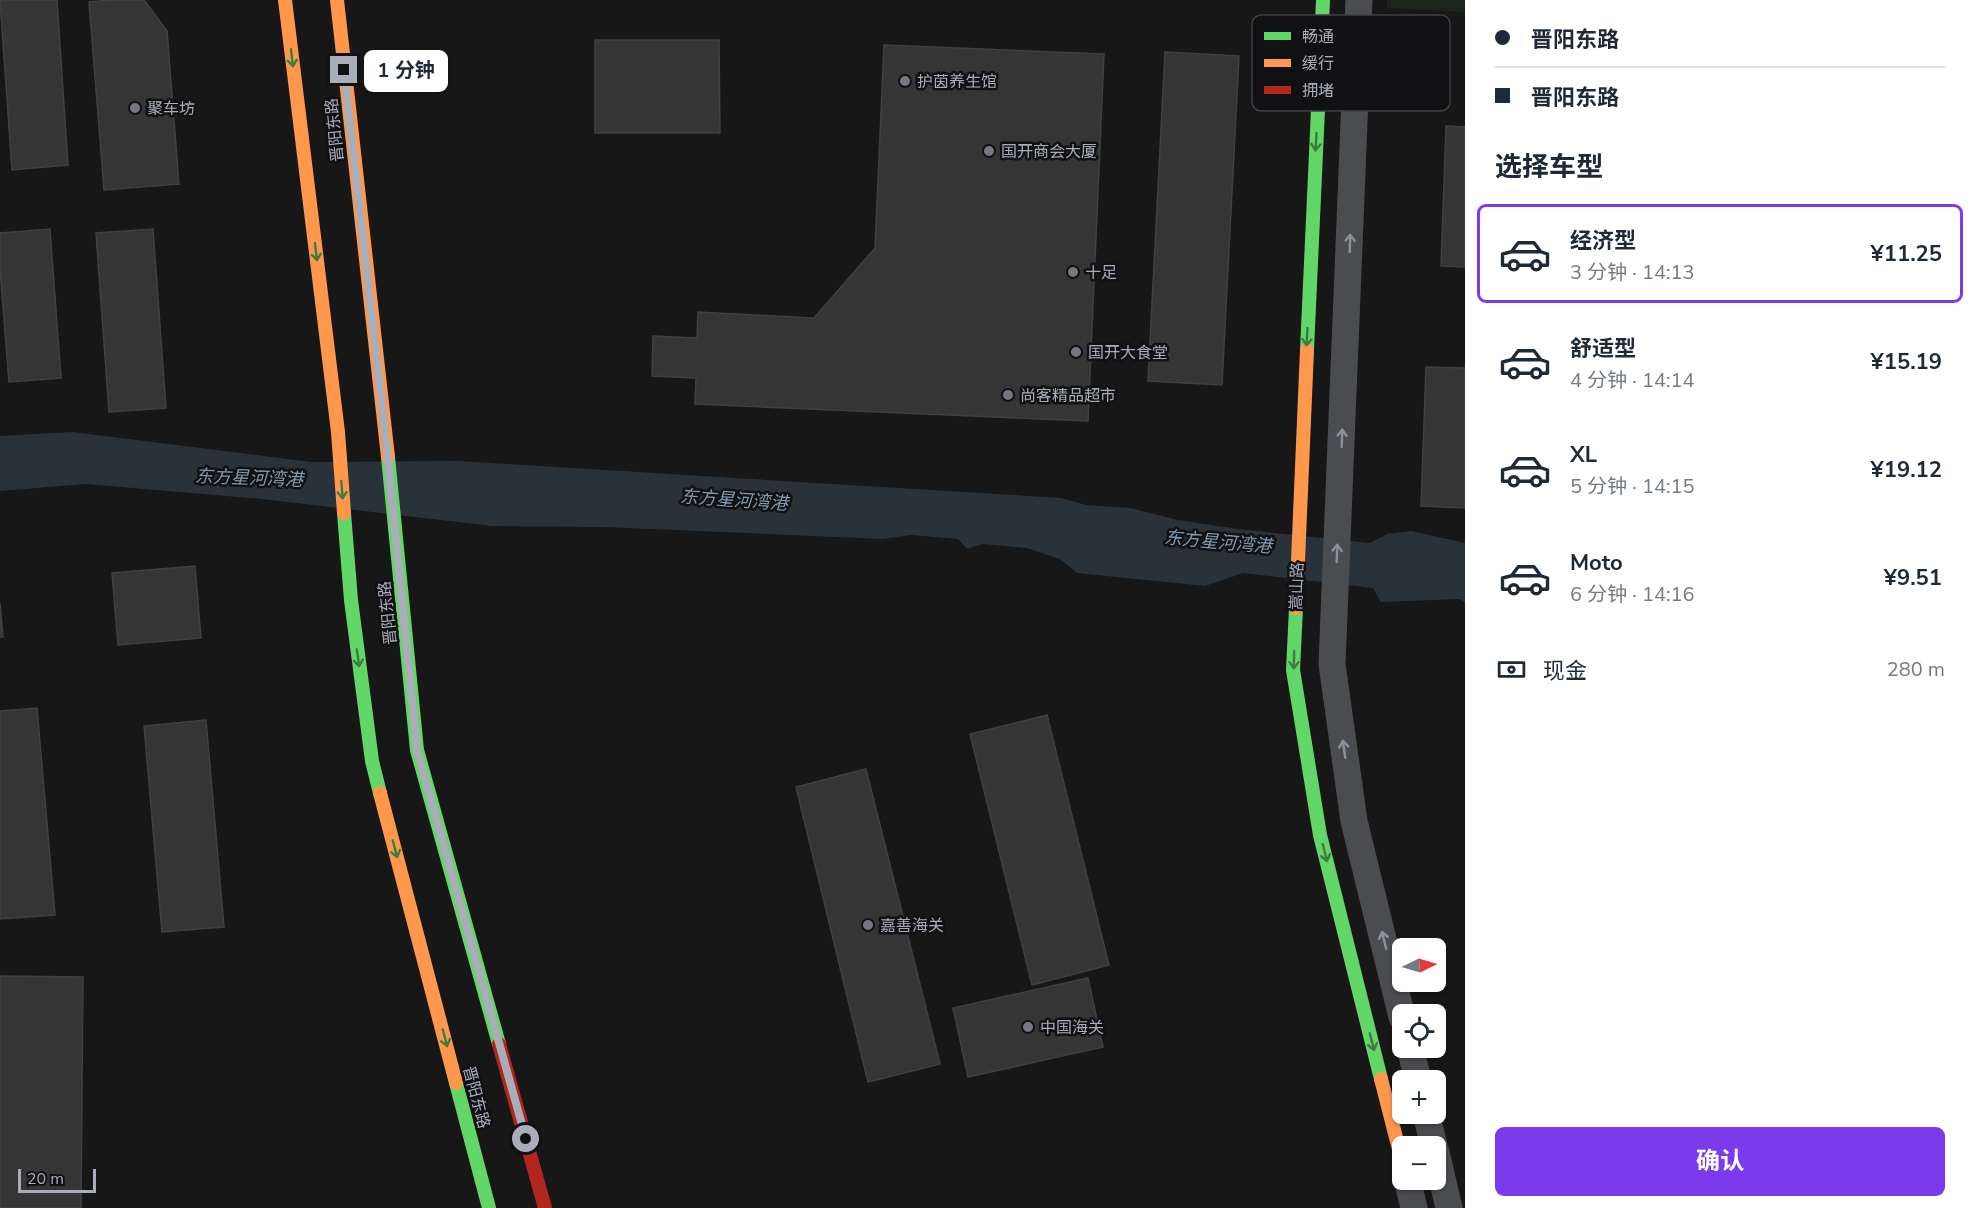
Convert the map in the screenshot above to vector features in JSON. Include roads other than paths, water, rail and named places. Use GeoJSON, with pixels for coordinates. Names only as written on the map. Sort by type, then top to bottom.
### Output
{"type":"FeatureCollection","features":[{"type":"Feature","properties":{"kind":"main road","name":"晋阳东路"},"geometry":{"type":"LineString","coordinates":[[285,0],[338,432],[351,600],[372,761],[489,1208]]}},
{"type":"Feature","properties":{"kind":"main road","name":"晋阳东路"},"geometry":{"type":"LineString","coordinates":[[337,0],[385,428],[417,750],[545,1208]]}},
{"type":"Feature","properties":{"kind":"main road","name":"嵩山路"},"geometry":{"type":"LineString","coordinates":[[1322,15],[1323,0]]}},
{"type":"Feature","properties":{"kind":"main road","name":"嵩山路"},"geometry":{"type":"LineString","coordinates":[[1318,111],[1293,670],[1320,835],[1396,1136]]}},
{"type":"Feature","properties":{"kind":"street"},"geometry":{"type":"LineString","coordinates":[[1358,15],[1359,0]]}},
{"type":"Feature","properties":{"kind":"street"},"geometry":{"type":"LineString","coordinates":[[1355,111],[1332,664],[1354,821],[1399,1004]]}},
{"type":"Feature","properties":{"kind":"street"},"geometry":{"type":"LineString","coordinates":[[1410,1190],[1414,1208]]}},
{"type":"Feature","properties":{"kind":"street"},"geometry":{"type":"LineString","coordinates":[[1445,1190],[1449,1208]]}},
{"type":"Feature","properties":{"kind":"water","name":"东方星河湾港"},"geometry":{"type":"Polygon","coordinates":[[[72,432],[311,462],[458,461],[1061,498],[1086,505],[1130,508],[1178,520],[1238,529],[1370,543],[1387,534],[1411,531],[1465,543],[1465,602],[1459,599],[1381,602],[1373,588],[1243,573],[1205,586],[1077,573],[1060,559],[1027,548],[982,544],[967,549],[958,539],[911,535],[883,539],[605,527],[492,526],[262,499],[86,484],[0,491],[0,436],[72,432]]]}},
{"type":"Feature","properties":{"kind":"place","name":"护茵养生馆"},"geometry":{"type":"Point","coordinates":[905,81]}},
{"type":"Feature","properties":{"kind":"place","name":"聚车坊"},"geometry":{"type":"Point","coordinates":[135,108]}},
{"type":"Feature","properties":{"kind":"place","name":"国开商会大厦"},"geometry":{"type":"Point","coordinates":[989,151]}},
{"type":"Feature","properties":{"kind":"place","name":"十足"},"geometry":{"type":"Point","coordinates":[1073,272]}},
{"type":"Feature","properties":{"kind":"place","name":"国开大食堂"},"geometry":{"type":"Point","coordinates":[1076,352]}},
{"type":"Feature","properties":{"kind":"place","name":"尚客精品超市"},"geometry":{"type":"Point","coordinates":[1008,395]}},
{"type":"Feature","properties":{"kind":"place","name":"嘉善海关"},"geometry":{"type":"Point","coordinates":[868,925]}},
{"type":"Feature","properties":{"kind":"place","name":"中国海关"},"geometry":{"type":"Point","coordinates":[1028,1027]}}]}
